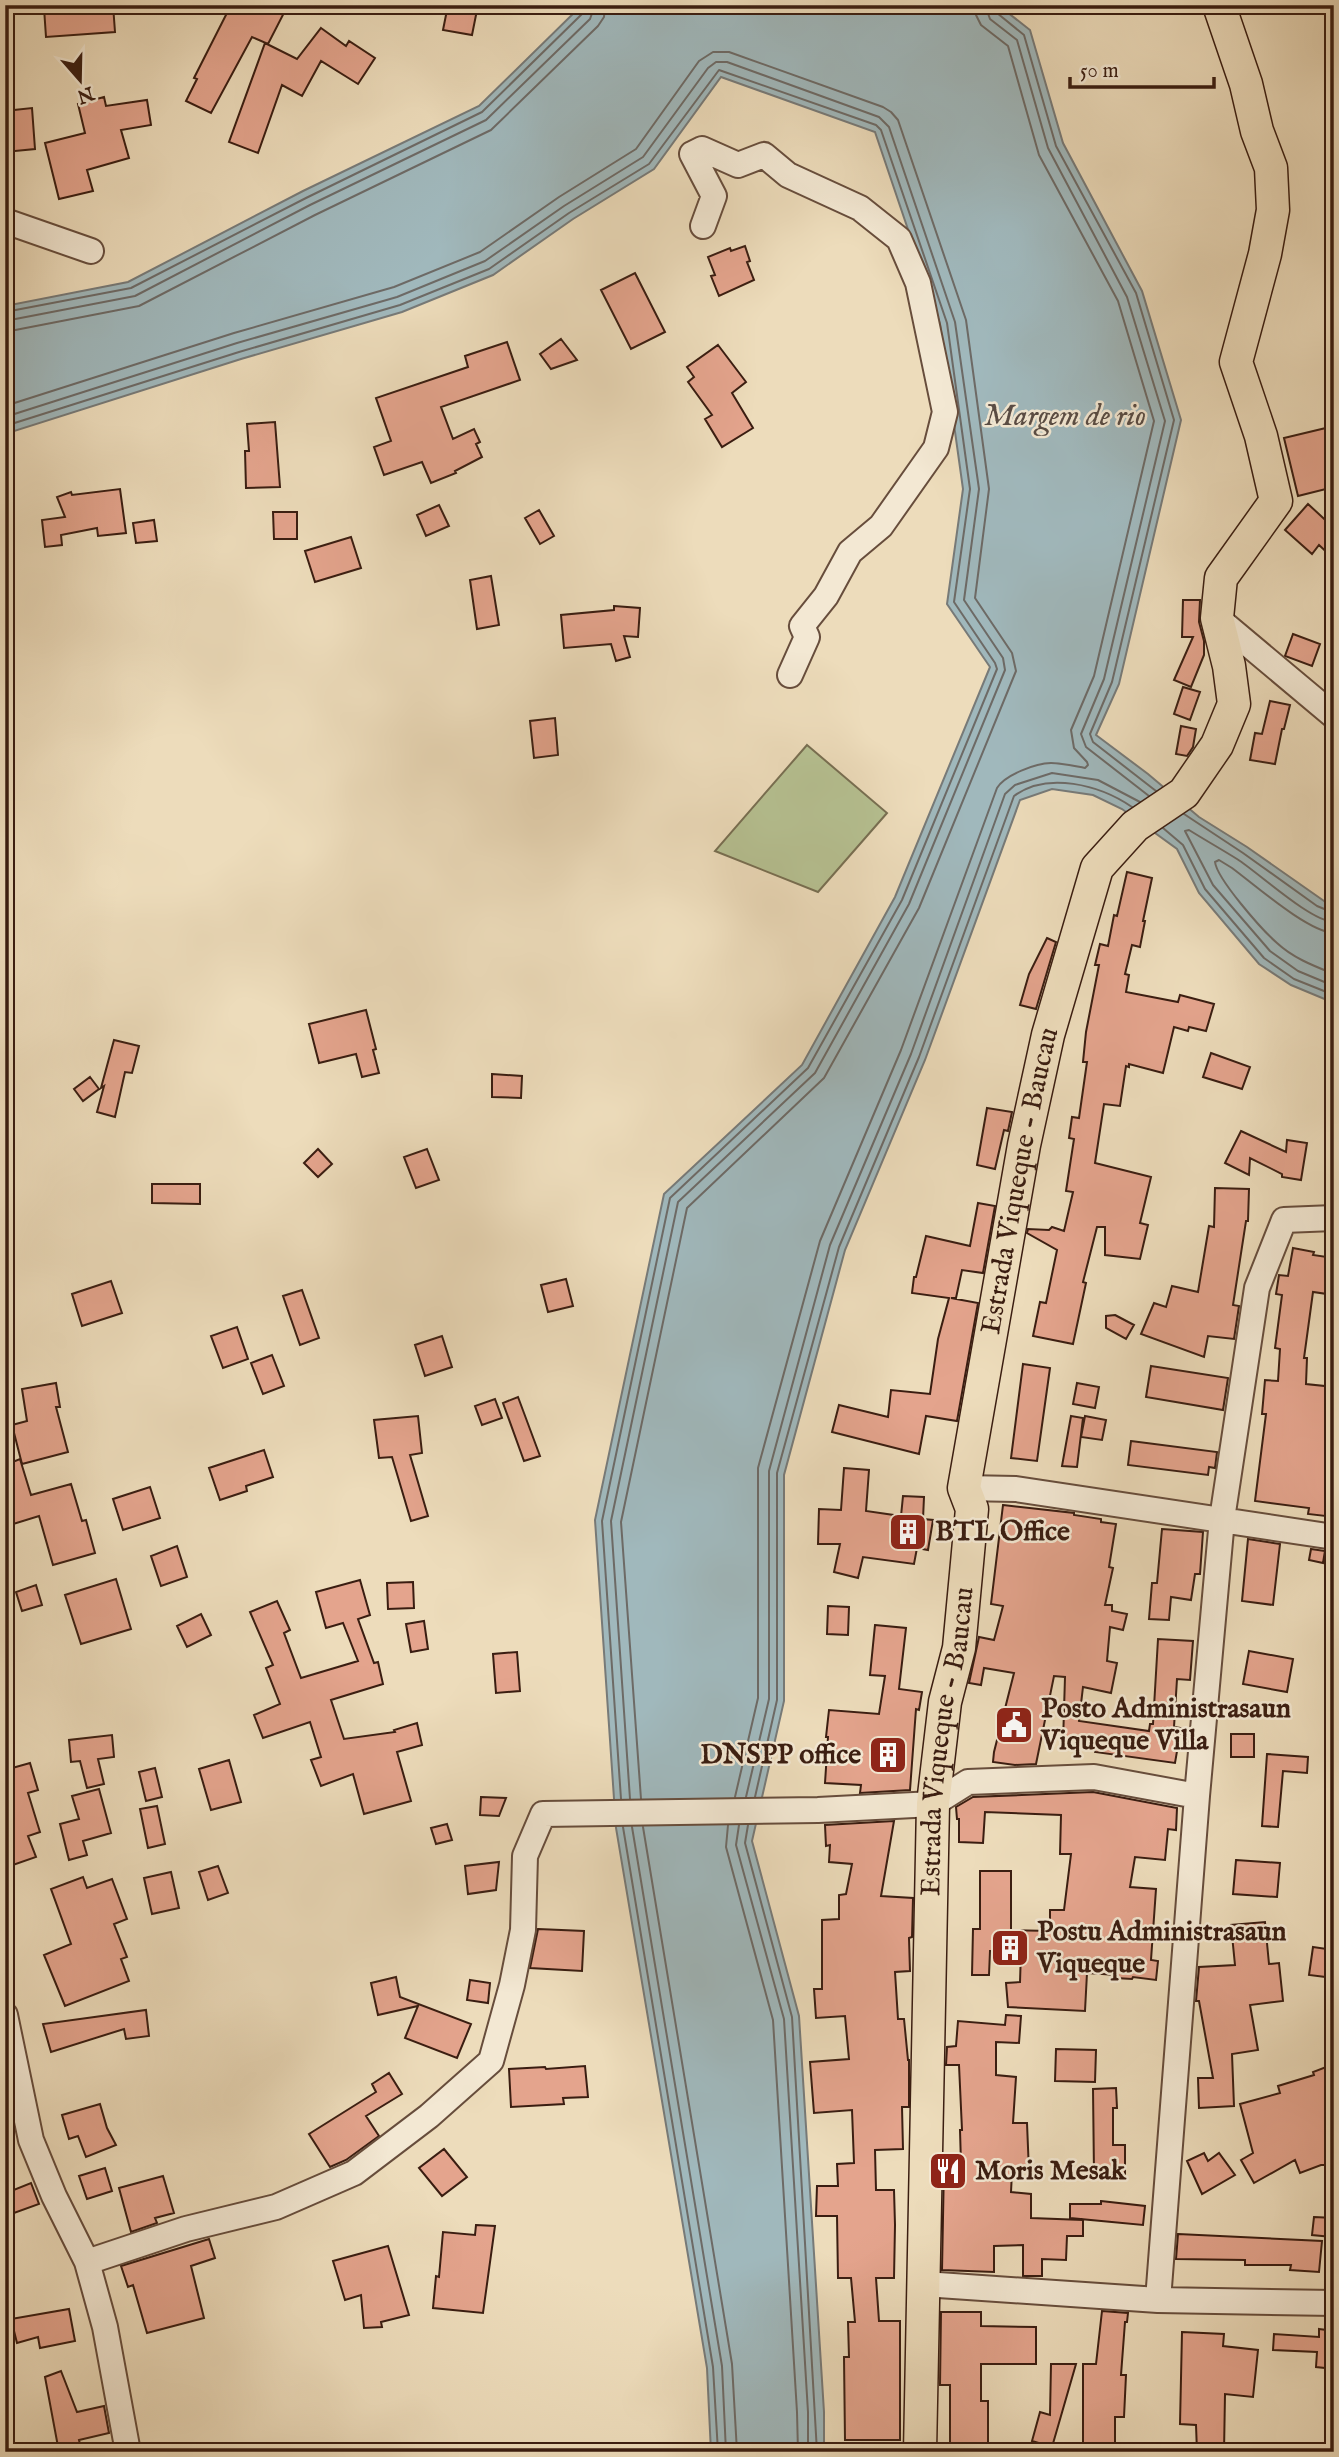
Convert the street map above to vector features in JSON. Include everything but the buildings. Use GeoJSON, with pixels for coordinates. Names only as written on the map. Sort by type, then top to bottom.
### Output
{"type":"FeatureCollection","features":[{"type":"Feature","properties":{"kind":"main road","name":"Estrada Viqueque - Baucau"},"geometry":{"type":"LineString","coordinates":[[920,2452],[933,1804],[945,1702],[959,1648],[972,1509],[964,1488],[1024,1145],[1048,1035],[1097,868],[1135,826],[1184,793],[1217,745],[1234,704],[1230,666],[1217,618],[1221,578],[1276,501],[1261,436],[1236,362],[1265,254],[1273,210],[1271,168],[1219,5]]}},
{"type":"Feature","properties":{"kind":"street"},"geometry":{"type":"LineString","coordinates":[[703,226],[714,196],[692,154],[702,149],[738,165],[764,155],[788,175],[860,208],[899,239],[918,283],[945,412],[936,448],[881,526],[850,552],[826,596],[802,626],[807,637],[790,675]]}},
{"type":"Feature","properties":{"kind":"street"},"geometry":{"type":"LineString","coordinates":[[5,221],[91,251]]}},
{"type":"Feature","properties":{"kind":"street"},"geometry":{"type":"LineString","coordinates":[[1217,618],[1334,716]]}},
{"type":"Feature","properties":{"kind":"street"},"geometry":{"type":"LineString","coordinates":[[1158,2300],[1197,1796],[1223,1519],[1257,1288],[1283,1220],[1334,1218]]}},
{"type":"Feature","properties":{"kind":"street"},"geometry":{"type":"LineString","coordinates":[[964,1488],[1016,1489],[1334,1537]]}},
{"type":"Feature","properties":{"kind":"street"},"geometry":{"type":"LineString","coordinates":[[87,2262],[186,2229],[276,2207],[354,2173],[429,2116],[491,2061],[512,1985],[523,1930],[525,1856],[543,1814],[818,1810],[933,1804],[968,1782],[1094,1777],[1197,1796]]}},
{"type":"Feature","properties":{"kind":"street"},"geometry":{"type":"LineString","coordinates":[[5,2015],[31,2140],[54,2196],[87,2262],[105,2327],[128,2452]]}},
{"type":"Feature","properties":{"kind":"street"},"geometry":{"type":"LineString","coordinates":[[924,2284],[1158,2300],[1334,2303]]}},
{"type":"Feature","properties":{"kind":"green space"},"geometry":{"type":"Polygon","coordinates":[[[807,745],[887,813],[818,892],[715,851],[807,745]]]}},
{"type":"Feature","properties":{"kind":"water","name":"Margem de rio"},"geometry":{"type":"Polygon","coordinates":[[[582,5],[998,5],[1030,30],[1063,143],[1142,291],[1181,420],[1119,684],[1096,735],[1199,817],[1334,908],[1334,1003],[1291,985],[1259,964],[1199,893],[1177,849],[1122,809],[1093,795],[1052,789],[1020,800],[925,1060],[845,1250],[784,1475],[784,1701],[752,1841],[799,2016],[824,2412],[824,2452],[711,2452],[707,2368],[616,1828],[595,1520],[664,1194],[802,1065],[895,897],[990,667],[947,604],[963,489],[940,324],[875,132],[721,77],[654,169],[573,219],[493,275],[402,312],[241,359],[5,434],[5,306],[128,282],[303,191],[479,106],[582,5]]]}},
{"type":"Feature","properties":{"kind":"place","name":"BTL Office"},"geometry":{"type":"Point","coordinates":[908,1532]}},
{"type":"Feature","properties":{"kind":"place","name":"Posto Administrasaun Viqueque Villa"},"geometry":{"type":"Point","coordinates":[1014,1725]}},
{"type":"Feature","properties":{"kind":"place","name":"DNSPP office"},"geometry":{"type":"Point","coordinates":[888,1755]}},
{"type":"Feature","properties":{"kind":"place","name":"Postu Administrasaun Viqueque"},"geometry":{"type":"Point","coordinates":[1010,1948]}},
{"type":"Feature","properties":{"kind":"place","name":"Moris Mesak"},"geometry":{"type":"Point","coordinates":[948,2171]}}]}
